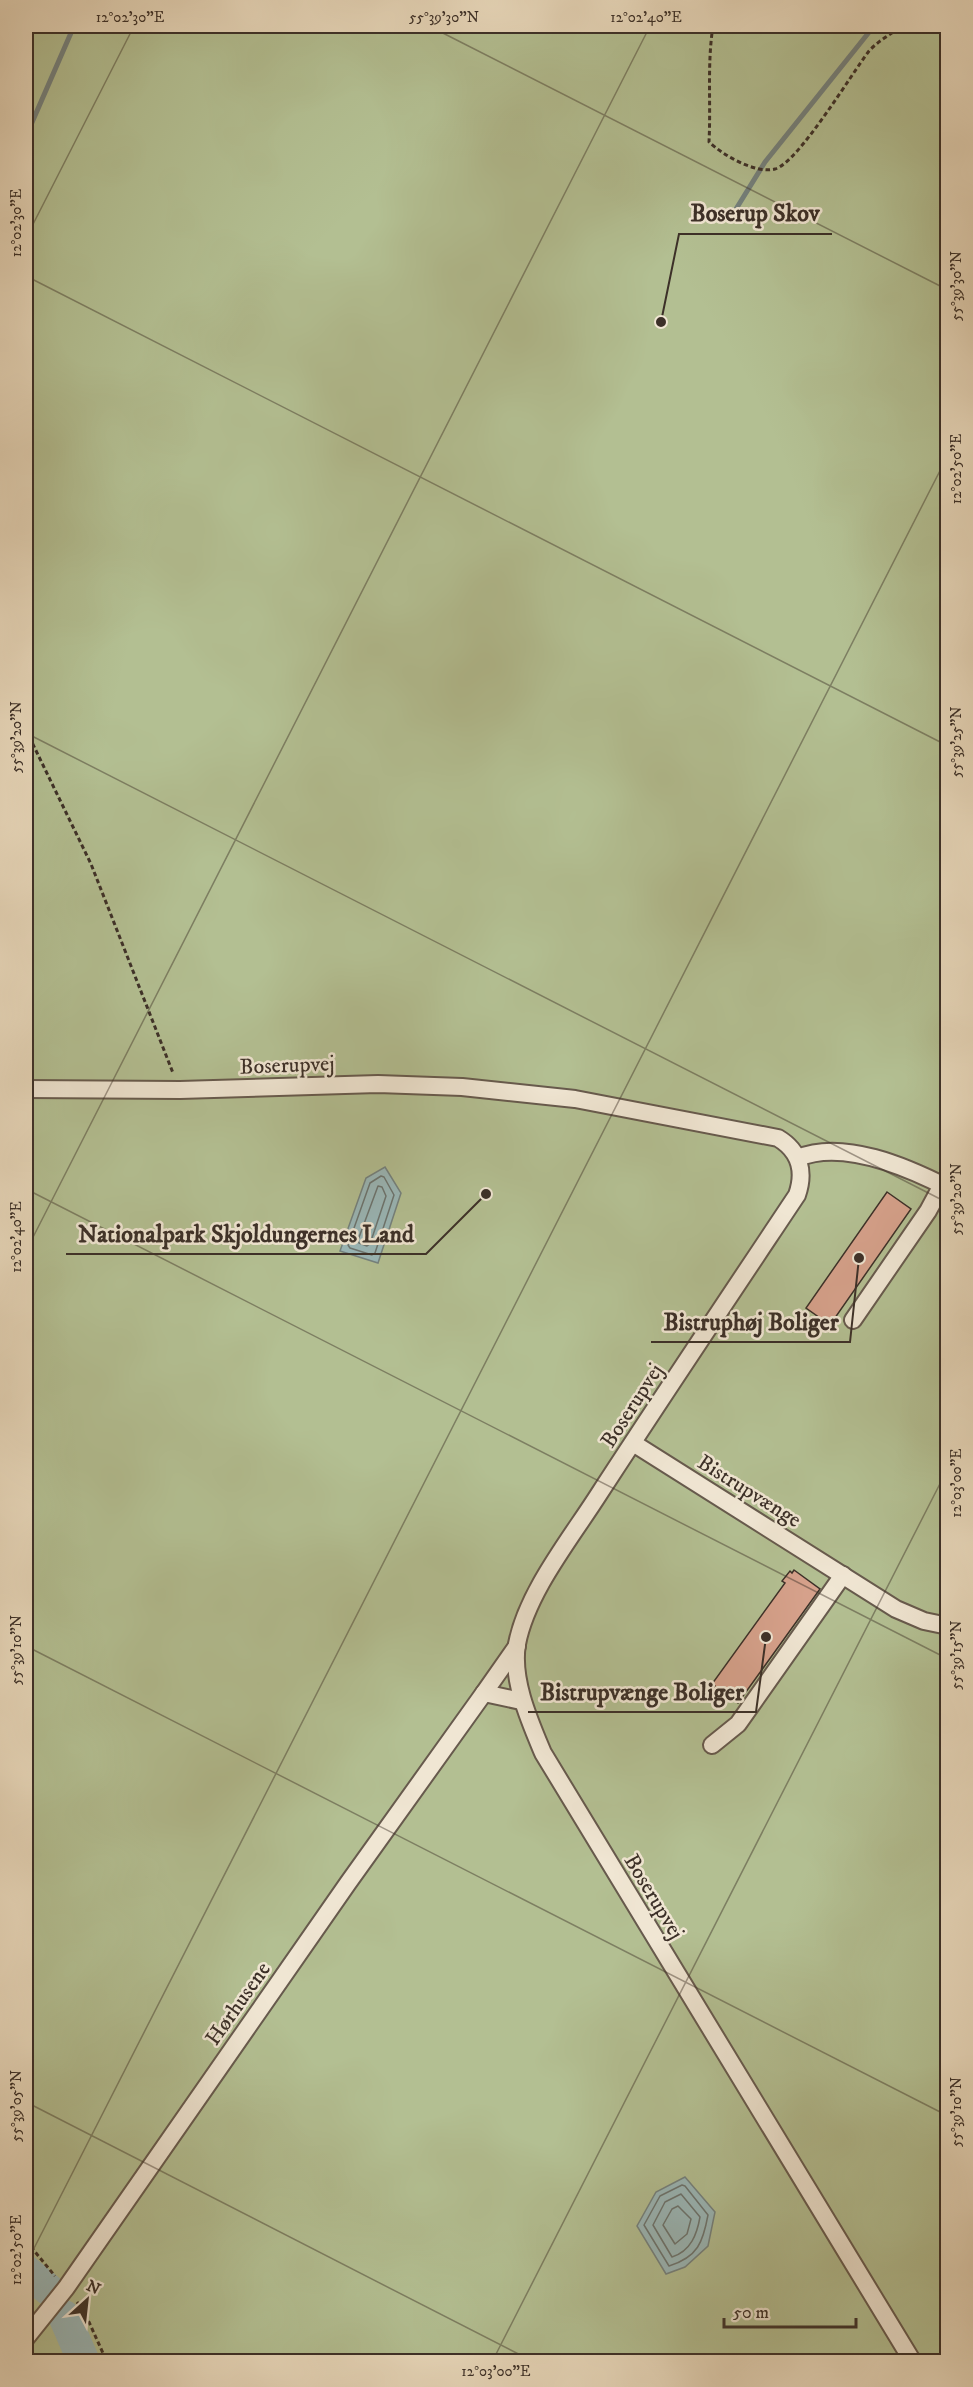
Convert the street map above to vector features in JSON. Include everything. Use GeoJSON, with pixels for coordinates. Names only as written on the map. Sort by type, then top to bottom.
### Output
{"type":"FeatureCollection","features":[{"type":"Feature","properties":{"kind":"street","name":"Boserupvej"},"geometry":{"type":"LineString","coordinates":[[26,1089],[180,1090],[378,1084],[462,1087],[575,1099],[778,1138],[798,1158],[801,1178],[797,1195],[546,1576],[528,1608],[517,1646],[521,1701],[543,1754],[913,2361]]}},
{"type":"Feature","properties":{"kind":"street"},"geometry":{"type":"LineString","coordinates":[[798,1158],[823,1152],[870,1156],[945,1186],[853,1320]]}},
{"type":"Feature","properties":{"kind":"street","name":"Bistrupvænge"},"geometry":{"type":"LineString","coordinates":[[633,1443],[896,1609],[924,1621],[948,1626]]}},
{"type":"Feature","properties":{"kind":"street"},"geometry":{"type":"LineString","coordinates":[[712,1745],[738,1724],[843,1575]]}},
{"type":"Feature","properties":{"kind":"street","name":"Hørhusene"},"geometry":{"type":"LineString","coordinates":[[26,2338],[66,2288],[348,1883],[517,1646]]}},
{"type":"Feature","properties":{"kind":"street"},"geometry":{"type":"LineString","coordinates":[[484,1693],[521,1701]]}},
{"type":"Feature","properties":{"kind":"path"},"geometry":{"type":"LineString","coordinates":[[713,26],[710,47],[709,142],[724,156],[768,170],[784,165],[829,111],[871,50],[902,26]]}},
{"type":"Feature","properties":{"kind":"path"},"geometry":{"type":"LineString","coordinates":[[26,730],[91,864],[180,1090]]}},
{"type":"Feature","properties":{"kind":"path"},"geometry":{"type":"LineString","coordinates":[[26,2241],[84,2311],[107,2361]]}},
{"type":"Feature","properties":{"kind":"green space"},"geometry":{"type":"Polygon","coordinates":[[[26,26],[947,26],[947,2361],[26,2361],[26,26]]]}},
{"type":"Feature","properties":{"kind":"water"},"geometry":{"type":"Polygon","coordinates":[[[385,1167],[401,1193],[378,1263],[340,1251],[366,1178],[385,1167]]]}},
{"type":"Feature","properties":{"kind":"water"},"geometry":{"type":"Polygon","coordinates":[[[685,2177],[715,2212],[708,2246],[685,2267],[666,2274],[637,2226],[656,2192],[685,2177]]]}},
{"type":"Feature","properties":{"kind":"building"},"geometry":{"type":"Polygon","coordinates":[[[887,1192],[911,1209],[830,1325],[806,1308],[887,1192]]]}},
{"type":"Feature","properties":{"kind":"building"},"geometry":{"type":"Polygon","coordinates":[[[794,1570],[820,1589],[738,1703],[725,1694],[723,1697],[713,1689],[715,1686],[712,1684],[785,1583],[782,1581],[790,1571],[792,1573],[794,1570]]]}},
{"type":"Feature","properties":{"kind":"waterway"},"geometry":{"type":"LineString","coordinates":[[30,127],[74,26]]}},
{"type":"Feature","properties":{"kind":"waterway"},"geometry":{"type":"LineString","coordinates":[[736,209],[765,162],[874,26]]}},
{"type":"Feature","properties":{"kind":"waterway"},"geometry":{"type":"LineString","coordinates":[[26,2271],[49,2290]]}},
{"type":"Feature","properties":{"kind":"waterway"},"geometry":{"type":"LineString","coordinates":[[64,2316],[84,2362]]}},
{"type":"Feature","properties":{"kind":"place","name":"Boserup Skov"},"geometry":{"type":"Point","coordinates":[661,322]}},
{"type":"Feature","properties":{"kind":"place","name":"Nationalpark Skjoldungernes Land"},"geometry":{"type":"Point","coordinates":[486,1194]}},
{"type":"Feature","properties":{"kind":"place","name":"Bistruphøj Boliger"},"geometry":{"type":"Point","coordinates":[859,1258]}},
{"type":"Feature","properties":{"kind":"place","name":"Bistrupvænge Boliger"},"geometry":{"type":"Point","coordinates":[766,1637]}}]}
